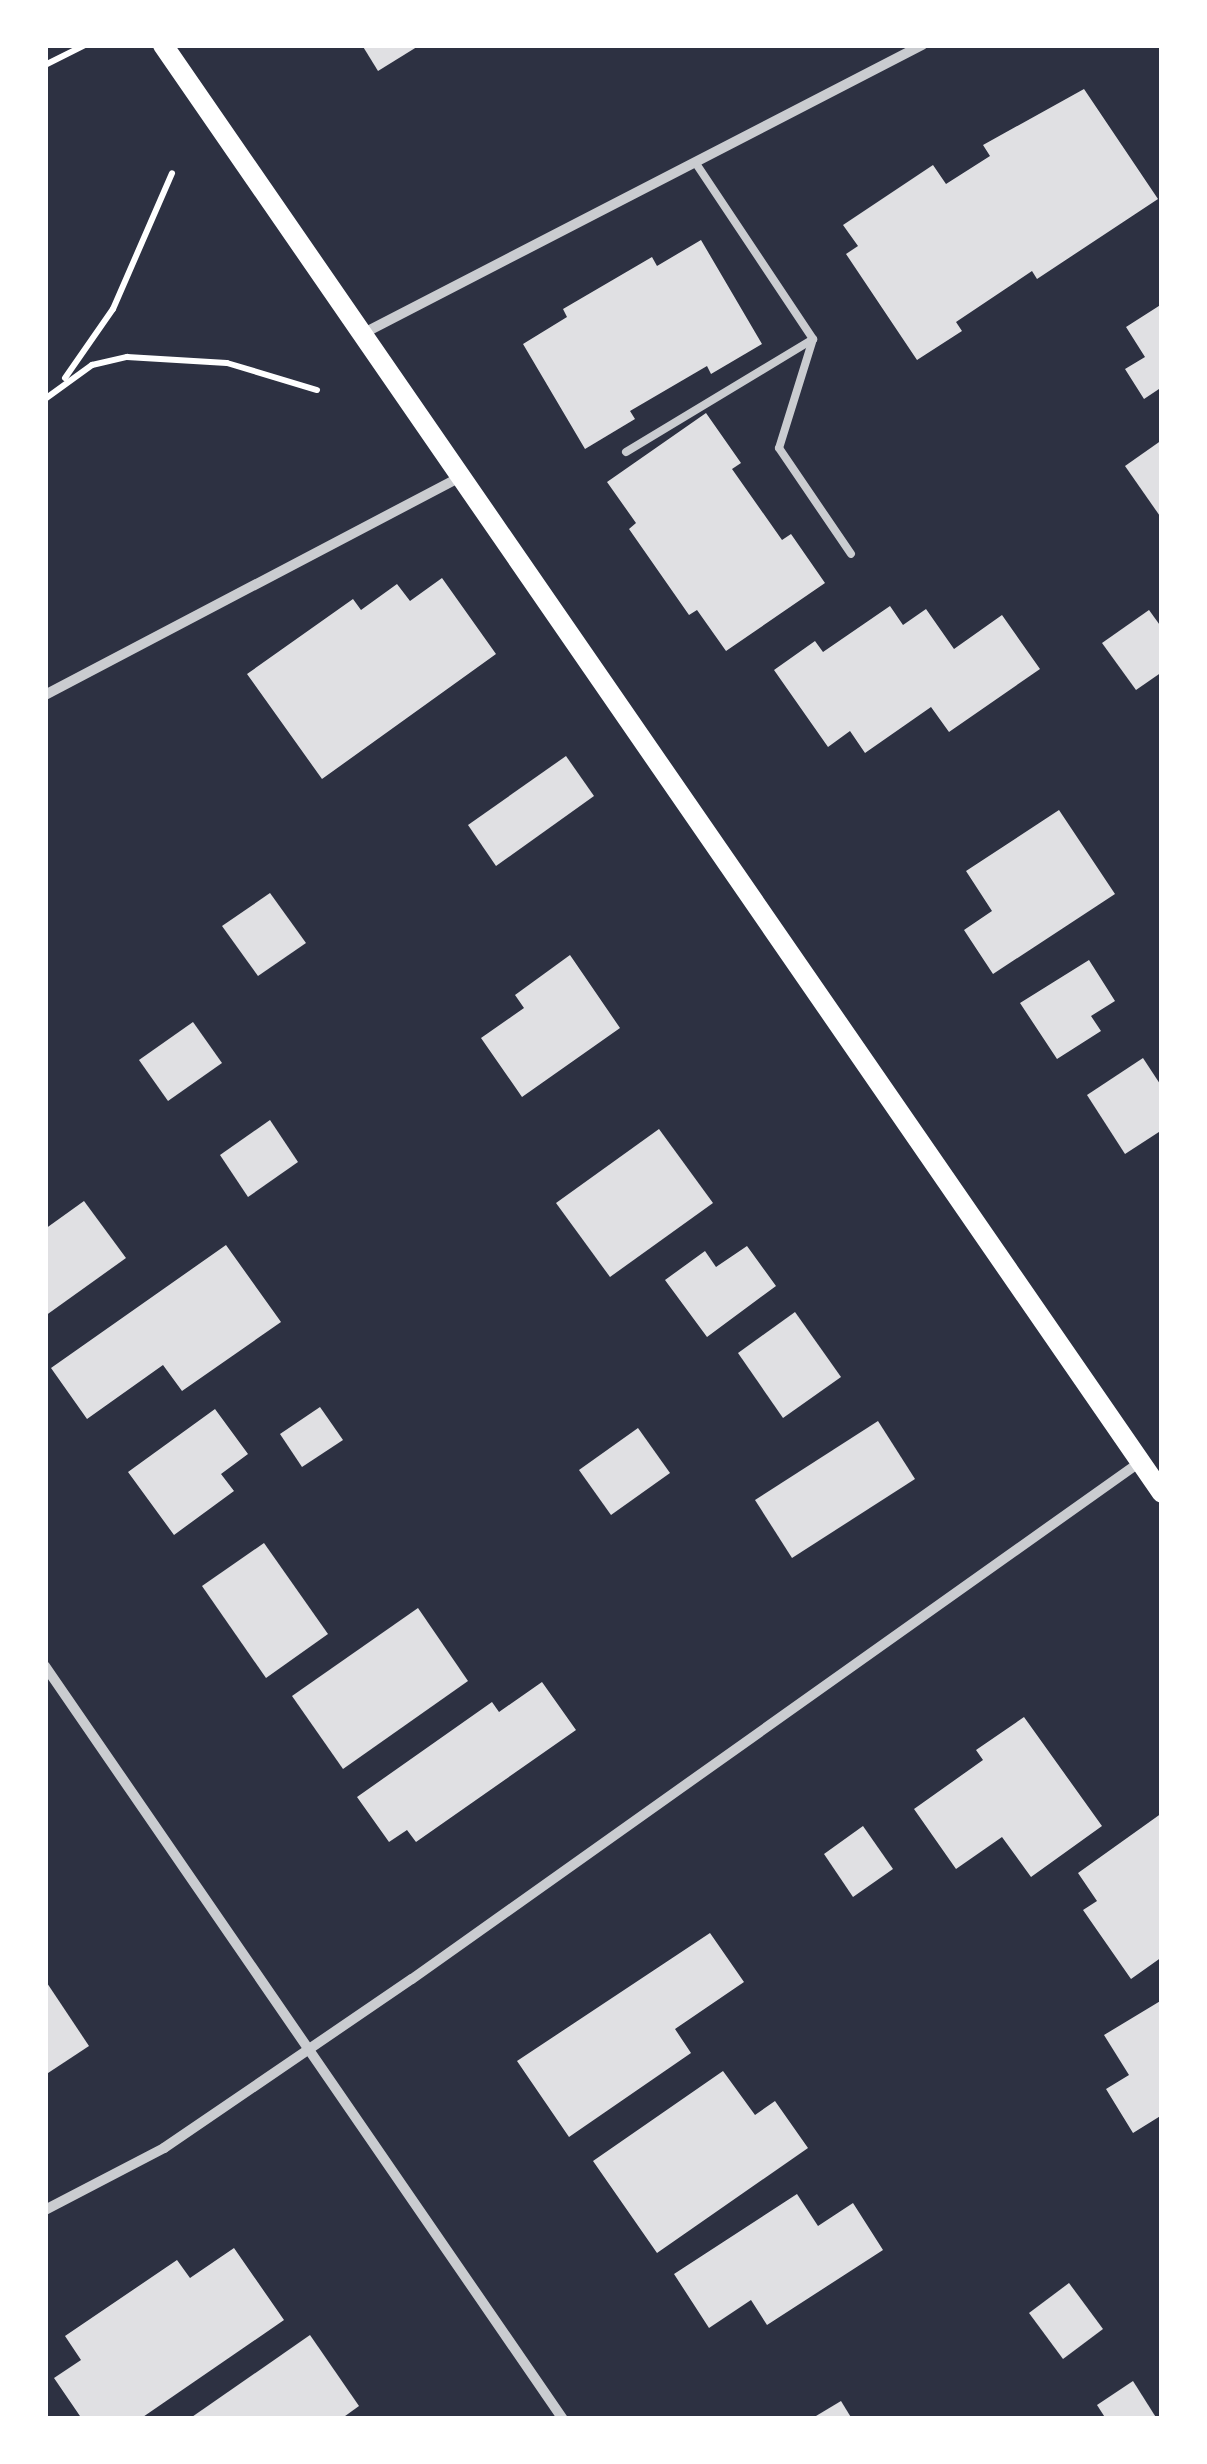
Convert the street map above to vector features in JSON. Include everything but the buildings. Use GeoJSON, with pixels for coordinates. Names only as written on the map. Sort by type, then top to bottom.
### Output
{"type":"FeatureCollection","features":[{"type":"Feature","properties":{"kind":"main road"},"geometry":{"type":"LineString","coordinates":[[163,45],[366,332],[1162,1492]]}},
{"type":"Feature","properties":{"kind":"street"},"geometry":{"type":"LineString","coordinates":[[366,332],[922,45]]}},
{"type":"Feature","properties":{"kind":"street"},"geometry":{"type":"LineString","coordinates":[[45,694],[464,475]]}},
{"type":"Feature","properties":{"kind":"street"},"geometry":{"type":"LineString","coordinates":[[45,2210],[164,2148],[1141,1462]]}},
{"type":"Feature","properties":{"kind":"street"},"geometry":{"type":"LineString","coordinates":[[45,1666],[563,2419]]}},
{"type":"Feature","properties":{"kind":"lane"},"geometry":{"type":"LineString","coordinates":[[695,162],[813,339]]}},
{"type":"Feature","properties":{"kind":"lane"},"geometry":{"type":"LineString","coordinates":[[626,452],[813,339]]}},
{"type":"Feature","properties":{"kind":"lane"},"geometry":{"type":"LineString","coordinates":[[813,339],[779,448],[851,554]]}},
{"type":"Feature","properties":{"kind":"path"},"geometry":{"type":"LineString","coordinates":[[45,66],[86,45]]}},
{"type":"Feature","properties":{"kind":"path"},"geometry":{"type":"LineString","coordinates":[[45,399],[62,383],[112,309],[172,173]]}},
{"type":"Feature","properties":{"kind":"path"},"geometry":{"type":"LineString","coordinates":[[62,383],[127,356],[170,356],[227,362],[317,390]]}}]}
